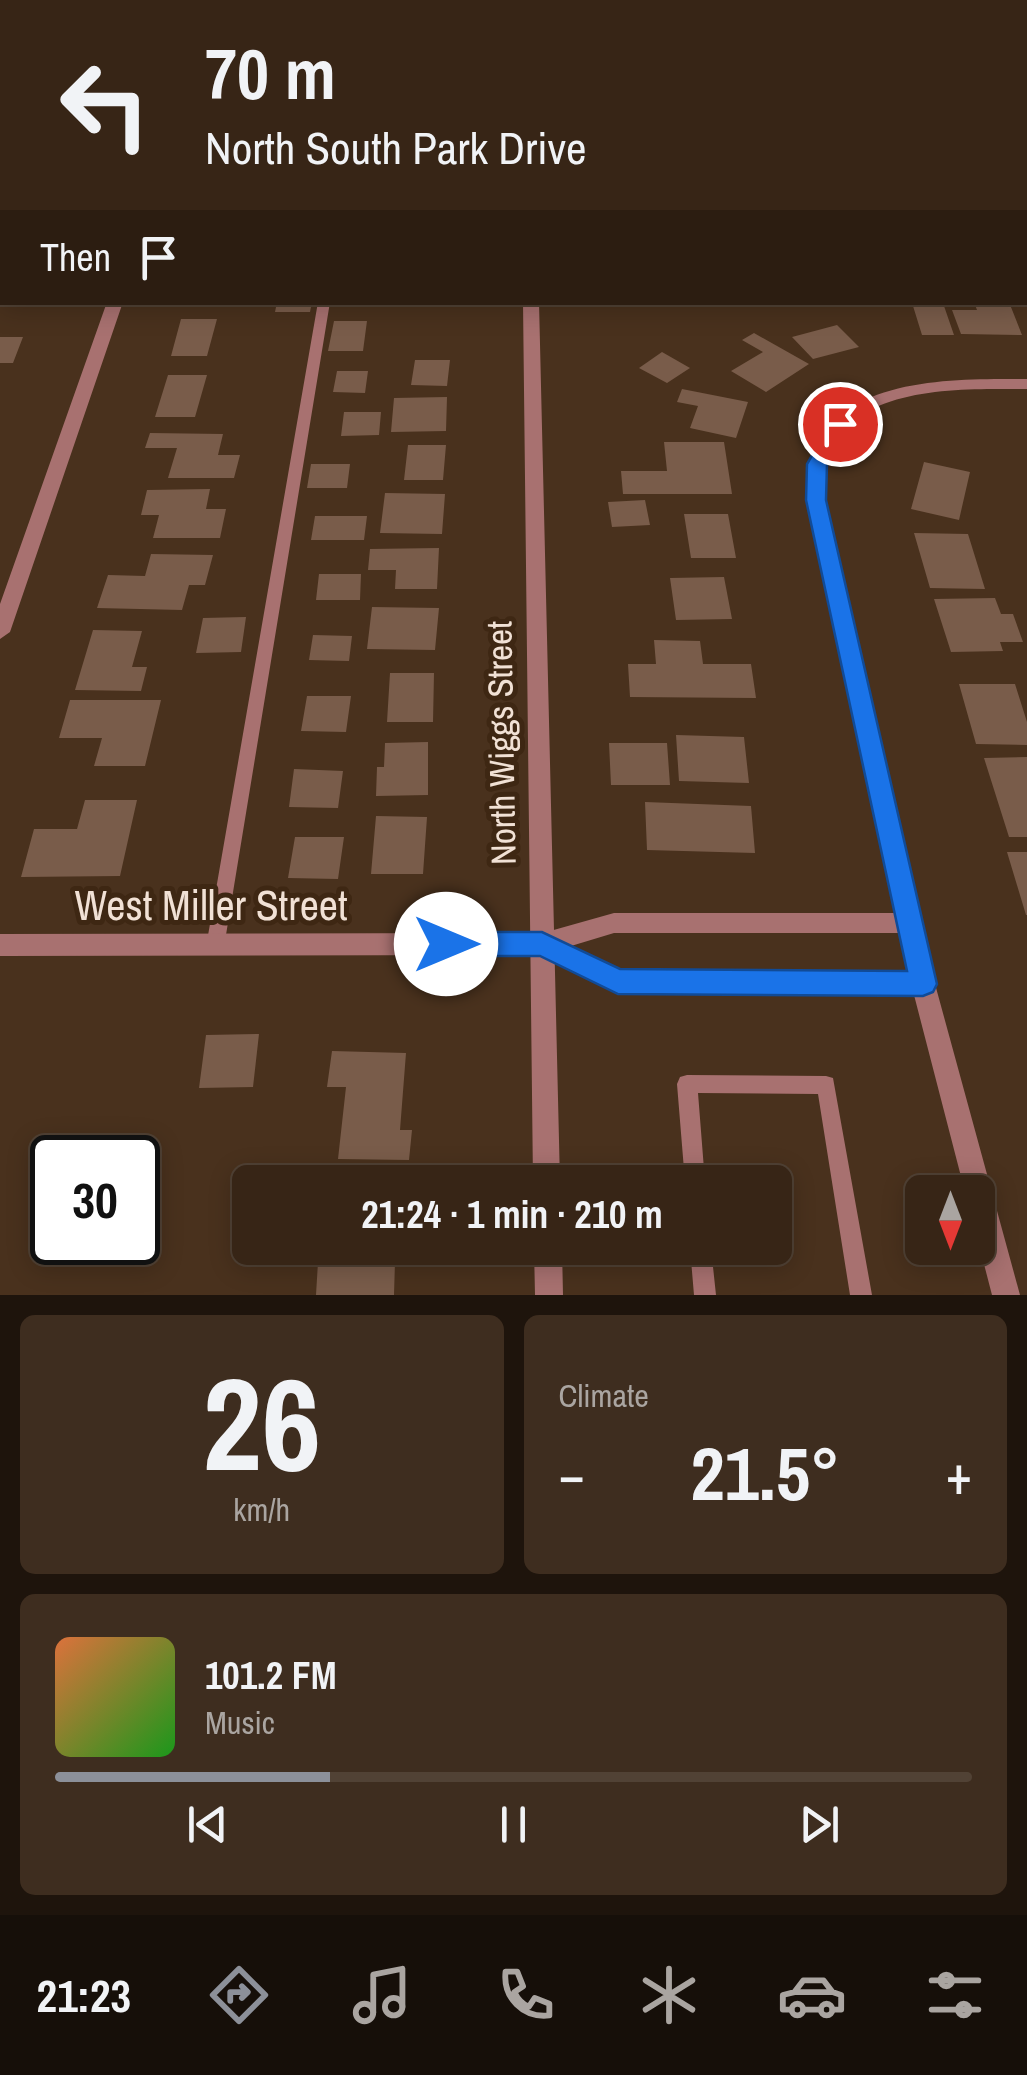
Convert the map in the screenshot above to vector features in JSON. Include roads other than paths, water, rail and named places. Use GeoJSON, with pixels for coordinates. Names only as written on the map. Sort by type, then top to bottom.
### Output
{"type":"FeatureCollection","features":[{"type":"Feature","properties":{"kind":"street"},"geometry":{"type":"LineString","coordinates":[[0,632],[114,305]]}},
{"type":"Feature","properties":{"kind":"street","name":"North Wiggs Street"},"geometry":{"type":"LineString","coordinates":[[532,305],[547,1165]]}},
{"type":"Feature","properties":{"kind":"street"},"geometry":{"type":"LineString","coordinates":[[1006,1295],[923,984],[816,500],[817,464],[840,424],[880,398],[938,386],[1027,384]]}},
{"type":"Feature","properties":{"kind":"street","name":"West Miller Street"},"geometry":{"type":"LineString","coordinates":[[0,945],[542,944],[614,923],[910,924]]}},
{"type":"Feature","properties":{"kind":"street","name":"West Miller Street"},"geometry":{"type":"LineString","coordinates":[[542,944],[618,982],[923,984]]}},
{"type":"Feature","properties":{"kind":"street"},"geometry":{"type":"LineString","coordinates":[[548,1265],[549,1295]]}},
{"type":"Feature","properties":{"kind":"lane"},"geometry":{"type":"LineString","coordinates":[[216,947],[323,305]]}},
{"type":"Feature","properties":{"kind":"lane"},"geometry":{"type":"LineString","coordinates":[[694,1165],[687,1084],[826,1085],[860,1295]]}},
{"type":"Feature","properties":{"kind":"lane"},"geometry":{"type":"LineString","coordinates":[[702,1265],[705,1295]]}}]}
